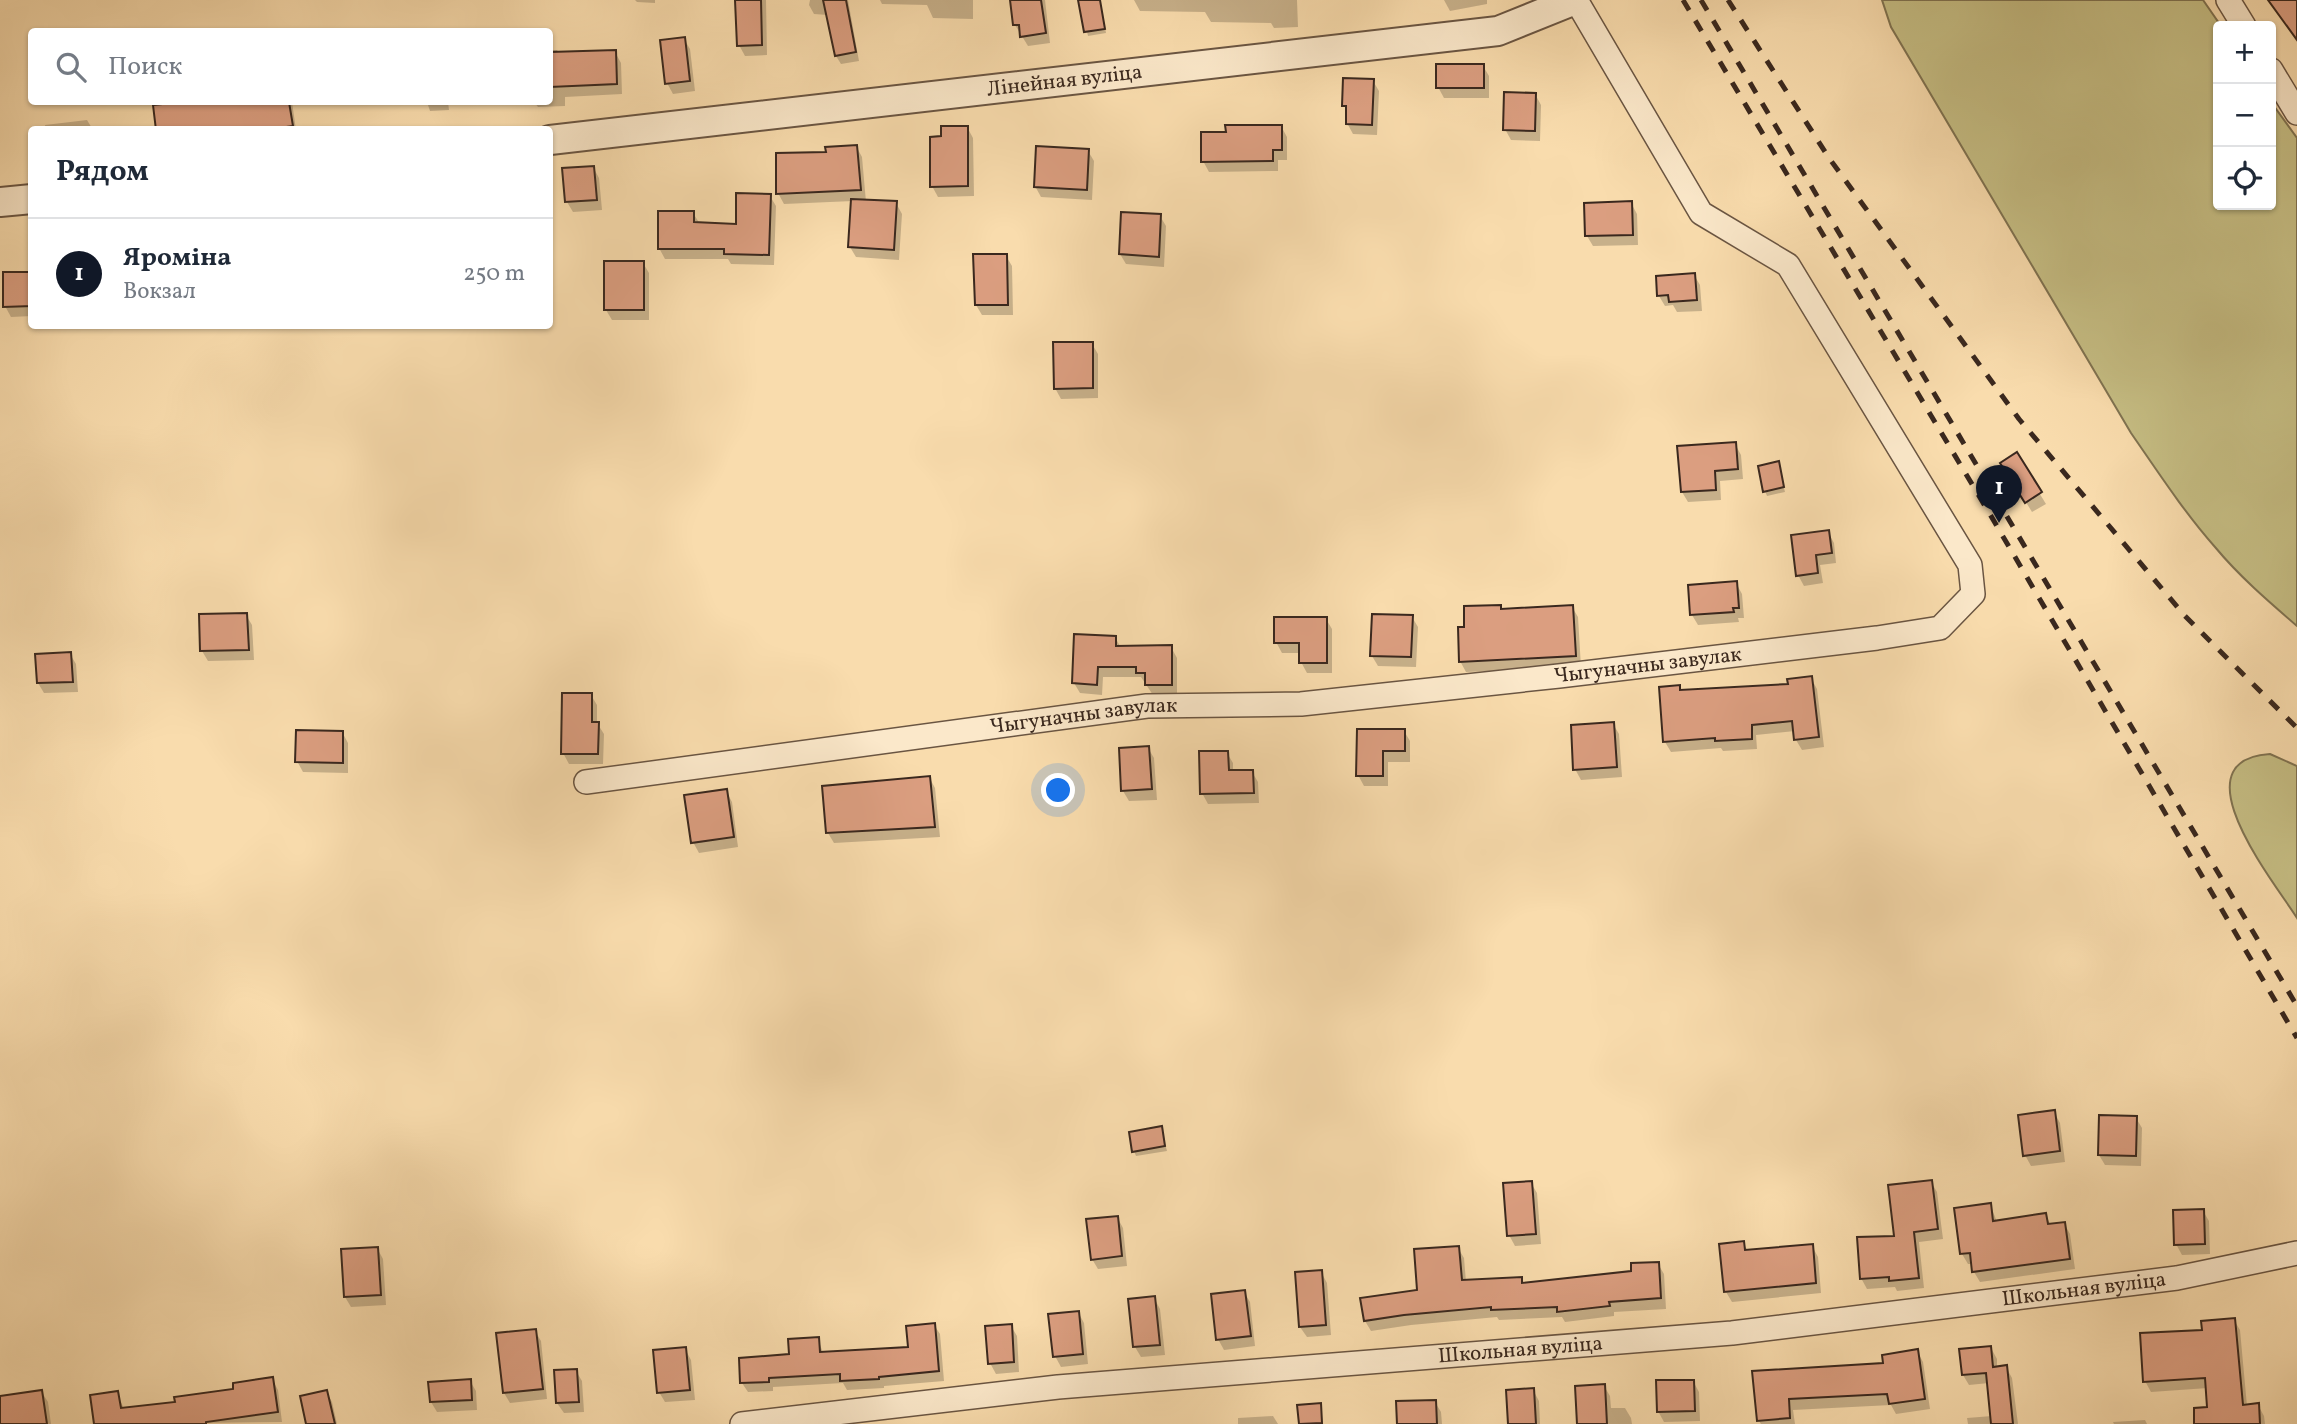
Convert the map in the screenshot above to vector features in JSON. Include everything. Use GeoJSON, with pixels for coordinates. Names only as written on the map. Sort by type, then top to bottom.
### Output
{"type":"FeatureCollection","features":[{"type":"Feature","properties":{"kind":"street","name":"Лінейная вуліца"},"geometry":{"type":"LineString","coordinates":[[553,139],[1498,31],[1576,0]]}},
{"type":"Feature","properties":{"kind":"street","name":"Чыгуначны завулак"},"geometry":{"type":"LineString","coordinates":[[586,782],[1147,706],[1301,704],[1559,676],[1940,628],[1973,594],[1970,565],[1788,265],[1702,213],[1576,0]]}},
{"type":"Feature","properties":{"kind":"street"},"geometry":{"type":"LineString","coordinates":[[2228,0],[2241,21]]}},
{"type":"Feature","properties":{"kind":"street"},"geometry":{"type":"LineString","coordinates":[[2276,78],[2297,113]]}},
{"type":"Feature","properties":{"kind":"street"},"geometry":{"type":"LineString","coordinates":[[0,202],[28,199]]}},
{"type":"Feature","properties":{"kind":"street","name":"Школьная вуліца"},"geometry":{"type":"LineString","coordinates":[[742,1424],[1058,1387],[1732,1333],[2177,1278],[2297,1253]]}},
{"type":"Feature","properties":{"kind":"shaded area"},"geometry":{"type":"Polygon","coordinates":[[[1882,0],[2203,0],[2218,21],[2213,21],[2213,210],[2276,210],[2276,109],[2297,138],[2297,626],[2244,578],[2215,547],[2182,506],[2131,433],[1891,27],[1882,0]]]}},
{"type":"Feature","properties":{"kind":"shaded area"},"geometry":{"type":"Polygon","coordinates":[[[2270,754],[2297,766],[2297,918],[2254,852],[2231,799],[2231,777],[2243,761],[2270,754]]]}},
{"type":"Feature","properties":{"kind":"building"},"geometry":{"type":"Polygon","coordinates":[[[735,0],[761,0],[762,45],[737,46],[735,0]]]}},
{"type":"Feature","properties":{"kind":"building"},"geometry":{"type":"Polygon","coordinates":[[[823,0],[846,0],[856,52],[835,56],[823,0]]]}},
{"type":"Feature","properties":{"kind":"building"},"geometry":{"type":"Polygon","coordinates":[[[1010,0],[1041,0],[1046,33],[1020,37],[1019,25],[1013,25],[1010,0]]]}},
{"type":"Feature","properties":{"kind":"building"},"geometry":{"type":"Polygon","coordinates":[[[1078,0],[1100,0],[1105,29],[1084,32],[1078,0]]]}},
{"type":"Feature","properties":{"kind":"building"},"geometry":{"type":"Polygon","coordinates":[[[2268,0],[2297,0],[2297,40],[2268,0]]]}},
{"type":"Feature","properties":{"kind":"building"},"geometry":{"type":"Polygon","coordinates":[[[685,37],[690,81],[665,84],[660,40],[685,37]]]}},
{"type":"Feature","properties":{"kind":"building"},"geometry":{"type":"Polygon","coordinates":[[[616,50],[617,84],[553,87],[553,52],[616,50]]]}},
{"type":"Feature","properties":{"kind":"building"},"geometry":{"type":"Polygon","coordinates":[[[1436,64],[1484,64],[1484,88],[1436,88],[1436,64]]]}},
{"type":"Feature","properties":{"kind":"building"},"geometry":{"type":"Polygon","coordinates":[[[1343,78],[1374,79],[1372,125],[1346,124],[1346,106],[1342,106],[1343,78]]]}},
{"type":"Feature","properties":{"kind":"building"},"geometry":{"type":"Polygon","coordinates":[[[1504,92],[1536,93],[1535,131],[1503,130],[1504,92]]]}},
{"type":"Feature","properties":{"kind":"building"},"geometry":{"type":"Polygon","coordinates":[[[153,105],[290,105],[293,126],[156,126],[153,105]]]}},
{"type":"Feature","properties":{"kind":"building"},"geometry":{"type":"Polygon","coordinates":[[[1225,125],[1282,125],[1282,150],[1273,150],[1273,161],[1201,162],[1201,132],[1226,132],[1225,125]]]}},
{"type":"Feature","properties":{"kind":"building"},"geometry":{"type":"Polygon","coordinates":[[[941,126],[968,126],[968,186],[930,187],[930,137],[941,136],[941,126]]]}},
{"type":"Feature","properties":{"kind":"building"},"geometry":{"type":"Polygon","coordinates":[[[857,145],[861,190],[776,194],[776,153],[826,152],[825,147],[857,145]]]}},
{"type":"Feature","properties":{"kind":"building"},"geometry":{"type":"Polygon","coordinates":[[[1036,146],[1089,149],[1087,190],[1034,187],[1036,146]]]}},
{"type":"Feature","properties":{"kind":"building"},"geometry":{"type":"Polygon","coordinates":[[[594,166],[597,200],[565,202],[562,168],[594,166]]]}},
{"type":"Feature","properties":{"kind":"building"},"geometry":{"type":"Polygon","coordinates":[[[736,193],[771,194],[769,255],[724,254],[724,249],[658,249],[658,211],[694,211],[694,222],[736,224],[736,193]]]}},
{"type":"Feature","properties":{"kind":"building"},"geometry":{"type":"Polygon","coordinates":[[[851,199],[897,201],[894,250],[848,247],[851,199]]]}},
{"type":"Feature","properties":{"kind":"building"},"geometry":{"type":"Polygon","coordinates":[[[1632,201],[1633,235],[1585,236],[1584,203],[1632,201]]]}},
{"type":"Feature","properties":{"kind":"building"},"geometry":{"type":"Polygon","coordinates":[[[1121,212],[1161,214],[1159,257],[1119,254],[1121,212]]]}},
{"type":"Feature","properties":{"kind":"building"},"geometry":{"type":"Polygon","coordinates":[[[973,254],[1007,254],[1008,305],[975,305],[973,254]]]}},
{"type":"Feature","properties":{"kind":"building"},"geometry":{"type":"Polygon","coordinates":[[[604,261],[644,261],[644,310],[604,310],[604,261]]]}},
{"type":"Feature","properties":{"kind":"building"},"geometry":{"type":"Polygon","coordinates":[[[3,272],[28,272],[28,306],[3,307],[3,272]]]}},
{"type":"Feature","properties":{"kind":"building"},"geometry":{"type":"Polygon","coordinates":[[[1695,273],[1697,300],[1669,302],[1668,295],[1657,296],[1656,276],[1695,273]]]}},
{"type":"Feature","properties":{"kind":"building"},"geometry":{"type":"Polygon","coordinates":[[[1053,342],[1093,342],[1093,388],[1054,389],[1053,342]]]}},
{"type":"Feature","properties":{"kind":"building"},"geometry":{"type":"Polygon","coordinates":[[[1736,442],[1738,469],[1715,471],[1716,490],[1681,492],[1677,446],[1736,442]]]}},
{"type":"Feature","properties":{"kind":"building"},"geometry":{"type":"Polygon","coordinates":[[[2017,452],[2042,492],[2025,503],[2000,463],[2017,452]]]}},
{"type":"Feature","properties":{"kind":"building"},"geometry":{"type":"Polygon","coordinates":[[[1779,461],[1784,487],[1763,492],[1758,466],[1779,461]]]}},
{"type":"Feature","properties":{"kind":"building"},"geometry":{"type":"Polygon","coordinates":[[[1829,530],[1832,553],[1816,555],[1818,573],[1796,576],[1791,535],[1829,530]]]}},
{"type":"Feature","properties":{"kind":"building"},"geometry":{"type":"Polygon","coordinates":[[[1737,581],[1739,608],[1733,608],[1734,612],[1690,615],[1688,585],[1737,581]]]}},
{"type":"Feature","properties":{"kind":"building"},"geometry":{"type":"Polygon","coordinates":[[[1501,605],[1501,609],[1573,605],[1576,656],[1459,662],[1458,627],[1464,627],[1464,606],[1501,605]]]}},
{"type":"Feature","properties":{"kind":"building"},"geometry":{"type":"Polygon","coordinates":[[[247,613],[249,650],[200,651],[199,614],[247,613]]]}},
{"type":"Feature","properties":{"kind":"building"},"geometry":{"type":"Polygon","coordinates":[[[1372,614],[1413,615],[1411,657],[1370,656],[1372,614]]]}},
{"type":"Feature","properties":{"kind":"building"},"geometry":{"type":"Polygon","coordinates":[[[1274,617],[1327,617],[1327,663],[1299,663],[1299,643],[1274,643],[1274,617]]]}},
{"type":"Feature","properties":{"kind":"building"},"geometry":{"type":"Polygon","coordinates":[[[1074,634],[1116,636],[1116,646],[1172,645],[1172,685],[1145,685],[1145,673],[1136,673],[1136,667],[1098,667],[1097,685],[1072,683],[1074,634]]]}},
{"type":"Feature","properties":{"kind":"building"},"geometry":{"type":"Polygon","coordinates":[[[71,652],[73,682],[37,683],[35,654],[71,652]]]}},
{"type":"Feature","properties":{"kind":"building"},"geometry":{"type":"Polygon","coordinates":[[[1812,676],[1819,737],[1794,740],[1792,721],[1752,725],[1752,739],[1715,741],[1715,738],[1663,742],[1659,687],[1680,685],[1680,690],[1788,684],[1787,679],[1812,676]]]}},
{"type":"Feature","properties":{"kind":"building"},"geometry":{"type":"Polygon","coordinates":[[[562,693],[592,693],[592,722],[599,722],[598,754],[561,754],[562,693]]]}},
{"type":"Feature","properties":{"kind":"building"},"geometry":{"type":"Polygon","coordinates":[[[1614,722],[1617,767],[1573,770],[1571,725],[1614,722]]]}},
{"type":"Feature","properties":{"kind":"building"},"geometry":{"type":"Polygon","coordinates":[[[1357,729],[1405,729],[1405,751],[1383,751],[1383,776],[1356,776],[1357,729]]]}},
{"type":"Feature","properties":{"kind":"building"},"geometry":{"type":"Polygon","coordinates":[[[296,730],[343,731],[343,763],[295,762],[296,730]]]}},
{"type":"Feature","properties":{"kind":"building"},"geometry":{"type":"Polygon","coordinates":[[[1149,746],[1152,789],[1121,791],[1119,748],[1149,746]]]}},
{"type":"Feature","properties":{"kind":"building"},"geometry":{"type":"Polygon","coordinates":[[[1199,751],[1228,751],[1229,770],[1253,770],[1254,793],[1200,794],[1199,751]]]}},
{"type":"Feature","properties":{"kind":"building"},"geometry":{"type":"Polygon","coordinates":[[[930,776],[935,827],[826,833],[822,786],[930,776]]]}},
{"type":"Feature","properties":{"kind":"building"},"geometry":{"type":"Polygon","coordinates":[[[727,789],[734,837],[691,843],[684,795],[727,789]]]}},
{"type":"Feature","properties":{"kind":"building"},"geometry":{"type":"Polygon","coordinates":[[[2055,1110],[2060,1151],[2023,1156],[2018,1115],[2055,1110]]]}},
{"type":"Feature","properties":{"kind":"building"},"geometry":{"type":"Polygon","coordinates":[[[2099,1115],[2137,1116],[2136,1156],[2098,1155],[2099,1115]]]}},
{"type":"Feature","properties":{"kind":"building"},"geometry":{"type":"Polygon","coordinates":[[[1162,1126],[1165,1146],[1132,1152],[1129,1132],[1162,1126]]]}},
{"type":"Feature","properties":{"kind":"building"},"geometry":{"type":"Polygon","coordinates":[[[1932,1180],[1938,1229],[1914,1232],[1919,1278],[1889,1281],[1889,1277],[1860,1279],[1857,1237],[1894,1236],[1888,1185],[1932,1180]]]}},
{"type":"Feature","properties":{"kind":"building"},"geometry":{"type":"Polygon","coordinates":[[[1532,1181],[1536,1234],[1507,1236],[1503,1183],[1532,1181]]]}},
{"type":"Feature","properties":{"kind":"building"},"geometry":{"type":"Polygon","coordinates":[[[1991,1203],[1993,1221],[2046,1213],[2048,1224],[2065,1222],[2070,1259],[1972,1272],[1970,1253],[1960,1254],[1954,1208],[1991,1203]]]}},
{"type":"Feature","properties":{"kind":"building"},"geometry":{"type":"Polygon","coordinates":[[[2204,1209],[2205,1244],[2174,1245],[2173,1210],[2204,1209]]]}},
{"type":"Feature","properties":{"kind":"building"},"geometry":{"type":"Polygon","coordinates":[[[1118,1216],[1122,1256],[1091,1260],[1086,1219],[1118,1216]]]}},
{"type":"Feature","properties":{"kind":"building"},"geometry":{"type":"Polygon","coordinates":[[[1744,1241],[1745,1250],[1813,1244],[1816,1283],[1724,1292],[1719,1244],[1744,1241]]]}},
{"type":"Feature","properties":{"kind":"building"},"geometry":{"type":"Polygon","coordinates":[[[1459,1246],[1462,1280],[1522,1277],[1522,1283],[1631,1271],[1631,1263],[1659,1262],[1661,1298],[1609,1302],[1610,1306],[1557,1312],[1557,1307],[1491,1310],[1491,1307],[1364,1321],[1360,1298],[1417,1290],[1414,1249],[1459,1246]]]}},
{"type":"Feature","properties":{"kind":"building"},"geometry":{"type":"Polygon","coordinates":[[[378,1247],[381,1295],[344,1297],[341,1249],[378,1247]]]}},
{"type":"Feature","properties":{"kind":"building"},"geometry":{"type":"Polygon","coordinates":[[[1322,1270],[1326,1325],[1299,1327],[1295,1272],[1322,1270]]]}},
{"type":"Feature","properties":{"kind":"building"},"geometry":{"type":"Polygon","coordinates":[[[1245,1290],[1251,1336],[1216,1340],[1211,1294],[1245,1290]]]}},
{"type":"Feature","properties":{"kind":"building"},"geometry":{"type":"Polygon","coordinates":[[[1155,1296],[1160,1345],[1133,1347],[1128,1299],[1155,1296]]]}},
{"type":"Feature","properties":{"kind":"building"},"geometry":{"type":"Polygon","coordinates":[[[1079,1311],[1083,1354],[1053,1357],[1048,1314],[1079,1311]]]}},
{"type":"Feature","properties":{"kind":"building"},"geometry":{"type":"Polygon","coordinates":[[[2235,1318],[2243,1405],[2259,1403],[2260,1424],[2194,1424],[2194,1408],[2207,1407],[2205,1378],[2143,1382],[2140,1333],[2202,1330],[2201,1321],[2235,1318]]]}},
{"type":"Feature","properties":{"kind":"building"},"geometry":{"type":"Polygon","coordinates":[[[935,1323],[939,1371],[879,1379],[840,1381],[840,1374],[769,1378],[769,1382],[740,1383],[739,1358],[789,1354],[788,1339],[819,1337],[820,1352],[908,1347],[906,1326],[935,1323]]]}},
{"type":"Feature","properties":{"kind":"building"},"geometry":{"type":"Polygon","coordinates":[[[1012,1324],[1014,1362],[988,1364],[985,1326],[1012,1324]]]}},
{"type":"Feature","properties":{"kind":"building"},"geometry":{"type":"Polygon","coordinates":[[[536,1329],[543,1389],[503,1393],[496,1333],[536,1329]]]}},
{"type":"Feature","properties":{"kind":"building"},"geometry":{"type":"Polygon","coordinates":[[[1991,1346],[1993,1367],[2007,1365],[2013,1424],[1991,1424],[1986,1373],[1962,1375],[1959,1349],[1991,1346]]]}},
{"type":"Feature","properties":{"kind":"building"},"geometry":{"type":"Polygon","coordinates":[[[686,1347],[690,1390],[657,1393],[653,1350],[686,1347]]]}},
{"type":"Feature","properties":{"kind":"building"},"geometry":{"type":"Polygon","coordinates":[[[1918,1349],[1925,1399],[1889,1404],[1887,1394],[1789,1399],[1790,1418],[1757,1421],[1752,1371],[1883,1363],[1882,1355],[1918,1349]]]}},
{"type":"Feature","properties":{"kind":"building"},"geometry":{"type":"Polygon","coordinates":[[[577,1369],[579,1402],[556,1403],[554,1370],[577,1369]]]}},
{"type":"Feature","properties":{"kind":"building"},"geometry":{"type":"Polygon","coordinates":[[[273,1377],[278,1412],[206,1424],[94,1424],[90,1395],[118,1391],[121,1408],[175,1402],[174,1397],[233,1389],[233,1383],[273,1377]]]}},
{"type":"Feature","properties":{"kind":"building"},"geometry":{"type":"Polygon","coordinates":[[[471,1379],[472,1400],[430,1402],[428,1382],[471,1379]]]}},
{"type":"Feature","properties":{"kind":"building"},"geometry":{"type":"Polygon","coordinates":[[[1656,1380],[1694,1380],[1695,1411],[1657,1412],[1656,1380]]]}},
{"type":"Feature","properties":{"kind":"building"},"geometry":{"type":"Polygon","coordinates":[[[1605,1384],[1607,1424],[1577,1424],[1575,1386],[1605,1384]]]}},
{"type":"Feature","properties":{"kind":"building"},"geometry":{"type":"Polygon","coordinates":[[[1534,1388],[1536,1424],[1508,1424],[1506,1390],[1534,1388]]]}},
{"type":"Feature","properties":{"kind":"building"},"geometry":{"type":"Polygon","coordinates":[[[42,1390],[47,1424],[0,1424],[0,1396],[42,1390]]]}},
{"type":"Feature","properties":{"kind":"building"},"geometry":{"type":"Polygon","coordinates":[[[327,1390],[335,1424],[306,1424],[300,1396],[327,1390]]]}},
{"type":"Feature","properties":{"kind":"building"},"geometry":{"type":"Polygon","coordinates":[[[1436,1400],[1437,1424],[1397,1424],[1396,1401],[1436,1400]]]}},
{"type":"Feature","properties":{"kind":"building"},"geometry":{"type":"Polygon","coordinates":[[[1321,1403],[1322,1423],[1299,1424],[1297,1405],[1321,1403]]]}},
{"type":"Feature","properties":{"kind":"railway"},"geometry":{"type":"LineString","coordinates":[[1683,0],[1991,516],[2297,1038]]}},
{"type":"Feature","properties":{"kind":"railway"},"geometry":{"type":"LineString","coordinates":[[1701,0],[2297,1006]]}},
{"type":"Feature","properties":{"kind":"railway"},"geometry":{"type":"LineString","coordinates":[[1728,0],[1829,158],[2019,419],[2185,616],[2297,728]]}},
{"type":"Feature","properties":{"kind":"place","name":"Яроміна"},"geometry":{"type":"Point","coordinates":[1999,523]}}]}
